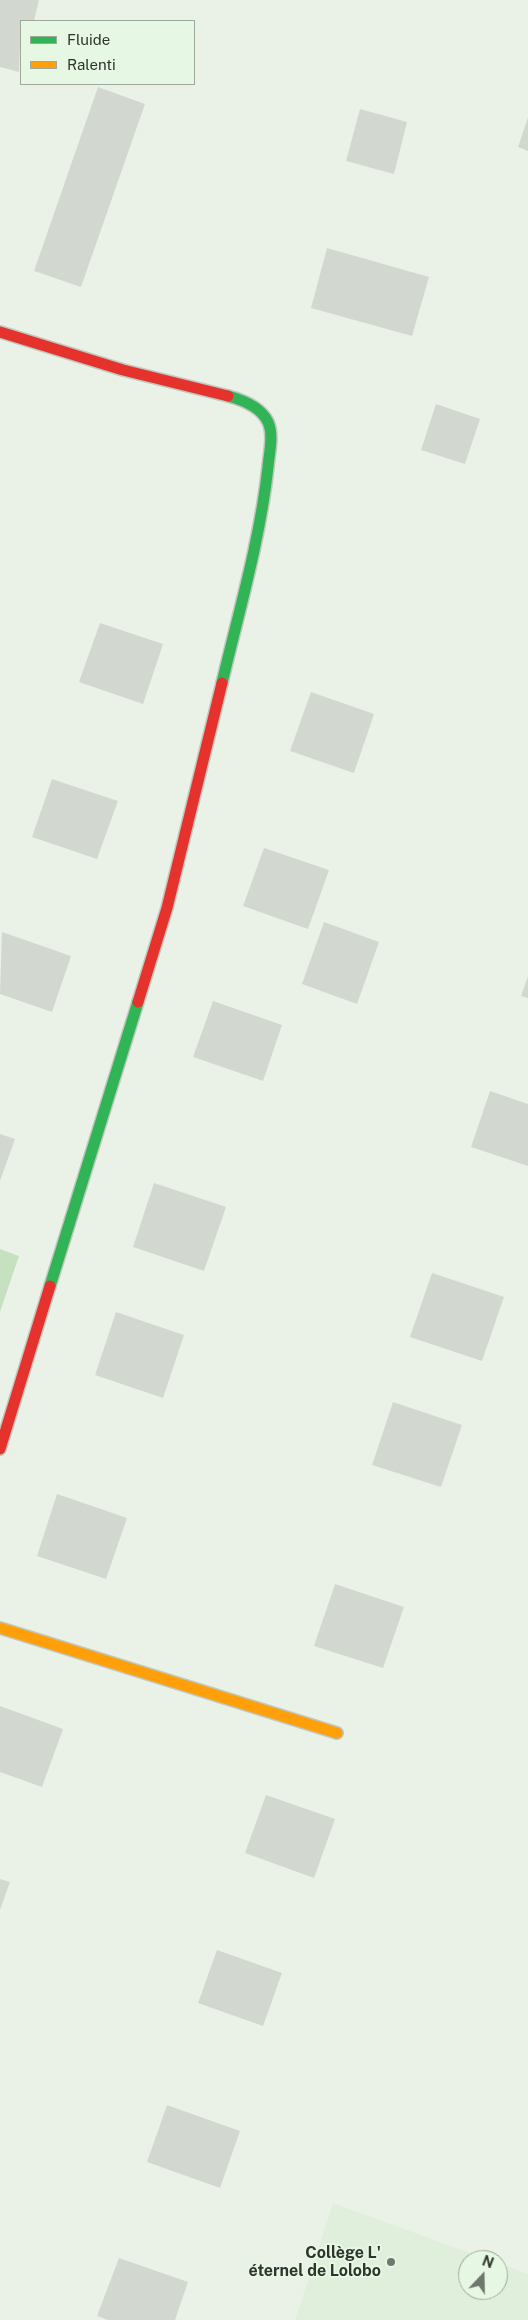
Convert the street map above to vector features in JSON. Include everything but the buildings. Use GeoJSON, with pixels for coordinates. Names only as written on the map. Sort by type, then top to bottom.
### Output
{"type":"FeatureCollection","features":[{"type":"Feature","properties":{"kind":"street"},"geometry":{"type":"LineString","coordinates":[[0,332],[123,370],[245,400],[258,410],[268,422],[271,440],[264,512],[167,908],[0,1449]]}},
{"type":"Feature","properties":{"kind":"street"},"geometry":{"type":"LineString","coordinates":[[0,1628],[337,1733]]}},
{"type":"Feature","properties":{"kind":"shaded area","name":"Collège L' éternel de Lolobo"},"geometry":{"type":"Polygon","coordinates":[[[333,2203],[462,2250],[458,2250],[458,2300],[508,2300],[508,2267],[528,2274],[528,2320],[295,2320],[333,2203]]]}},
{"type":"Feature","properties":{"kind":"green space"},"geometry":{"type":"Polygon","coordinates":[[[0,1249],[19,1256],[0,1312],[0,1249]]]}},
{"type":"Feature","properties":{"kind":"traffic: fast"},"geometry":{"type":"LineString","coordinates":[[222,683],[260,521],[271,439],[270,427],[261,412],[245,402],[228,396]]}},
{"type":"Feature","properties":{"kind":"traffic: fast"},"geometry":{"type":"LineString","coordinates":[[50,1286],[138,1002]]}},
{"type":"Feature","properties":{"kind":"traffic: slow"},"geometry":{"type":"LineString","coordinates":[[0,1628],[337,1733]]}},
{"type":"Feature","properties":{"kind":"traffic: jam"},"geometry":{"type":"LineString","coordinates":[[0,332],[123,370],[228,396]]}},
{"type":"Feature","properties":{"kind":"traffic: jam"},"geometry":{"type":"LineString","coordinates":[[138,1002],[167,908],[222,683]]}},
{"type":"Feature","properties":{"kind":"traffic: jam"},"geometry":{"type":"LineString","coordinates":[[0,1449],[50,1286]]}},
{"type":"Feature","properties":{"kind":"place","name":"Collège L' éternel de Lolobo"},"geometry":{"type":"Point","coordinates":[391,2262]}}]}
